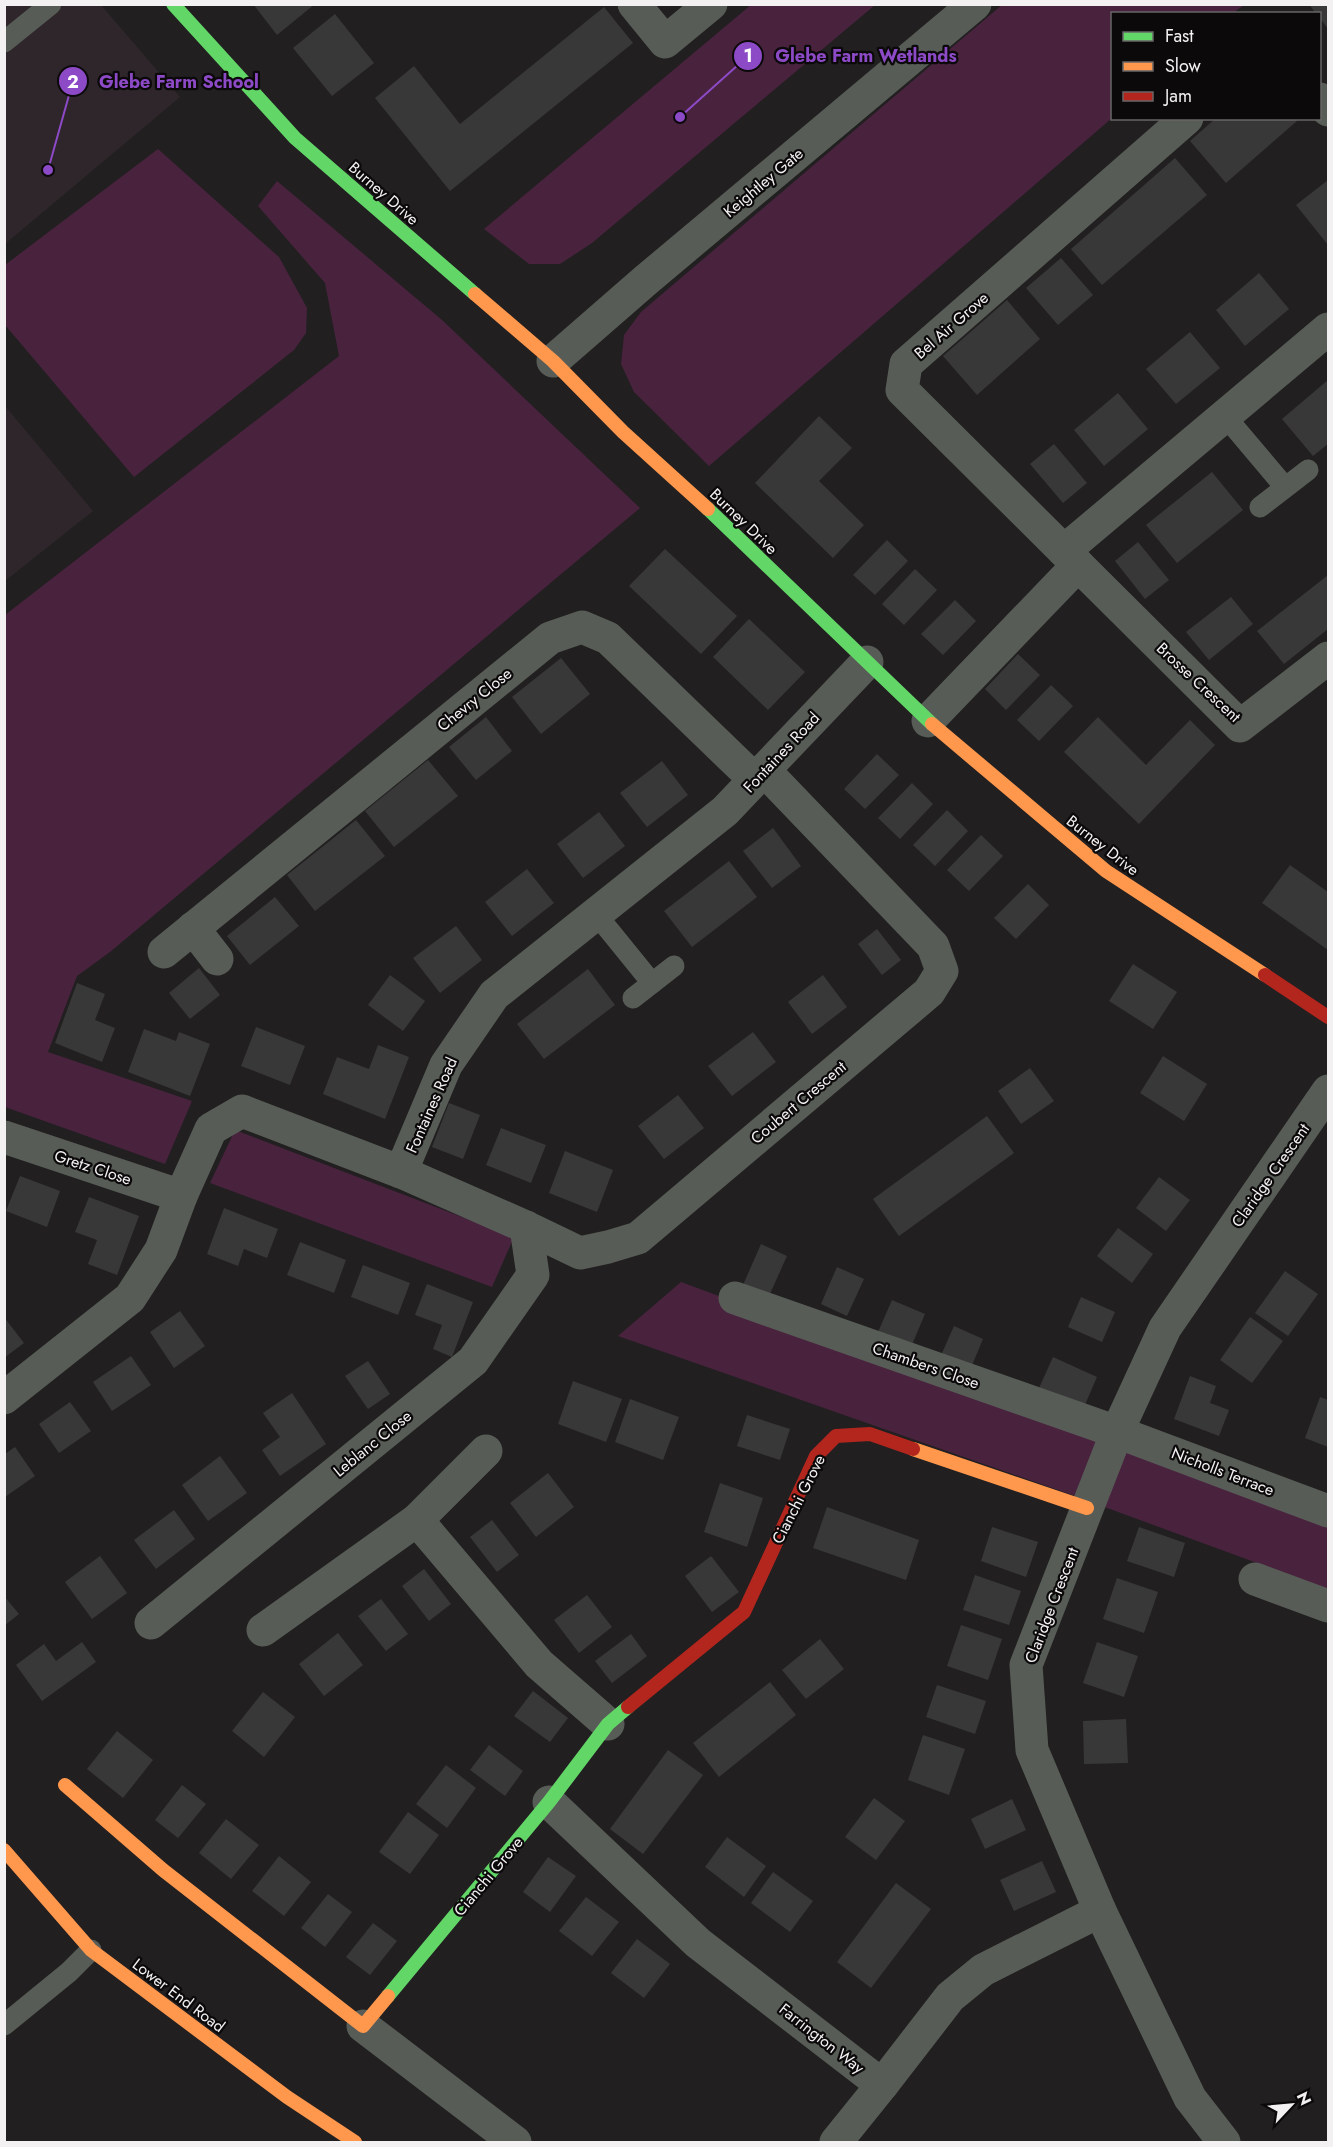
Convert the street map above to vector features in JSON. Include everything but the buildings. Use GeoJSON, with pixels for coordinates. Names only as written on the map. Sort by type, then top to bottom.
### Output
{"type":"FeatureCollection","features":[{"type":"Feature","properties":{"kind":"street","name":"Burney Drive"},"geometry":{"type":"LineString","coordinates":[[173,4],[295,138],[553,361],[623,432],[697,499],[928,721],[1106,871],[1326,1009]]}},
{"type":"Feature","properties":{"kind":"street"},"geometry":{"type":"LineString","coordinates":[[634,4],[665,42],[711,4]]}},
{"type":"Feature","properties":{"kind":"street","name":"Keightley Gate"},"geometry":{"type":"LineString","coordinates":[[553,361],[975,4]]}},
{"type":"Feature","properties":{"kind":"street","name":"Bel Air Grove"},"geometry":{"type":"LineString","coordinates":[[1071,558],[902,390],[906,364],[1185,120]]}},
{"type":"Feature","properties":{"kind":"street"},"geometry":{"type":"LineString","coordinates":[[928,721],[1071,558],[1226,416],[1329,329]]}},
{"type":"Feature","properties":{"kind":"street","name":"Brosse Crescent"},"geometry":{"type":"LineString","coordinates":[[1071,558],[1240,726],[1329,658]]}},
{"type":"Feature","properties":{"kind":"street","name":"Chevry Close"},"geometry":{"type":"LineString","coordinates":[[164,952],[550,638],[582,627],[608,638],[759,775]]}},
{"type":"Feature","properties":{"kind":"street","name":"Fontaines Road"},"geometry":{"type":"LineString","coordinates":[[4,1398],[130,1298],[161,1250],[211,1129],[242,1111],[401,1172],[446,1065],[494,995],[725,811],[867,662]]}},
{"type":"Feature","properties":{"kind":"street","name":"Coubert Crescent"},"geometry":{"type":"LineString","coordinates":[[401,1172],[580,1253],[638,1238],[929,992],[942,971],[933,946],[759,775]]}},
{"type":"Feature","properties":{"kind":"street"},"geometry":{"type":"LineString","coordinates":[[193,928],[217,959]]}},
{"type":"Feature","properties":{"kind":"street","name":"Claridge Crescent"},"geometry":{"type":"LineString","coordinates":[[1224,2142],[1190,2098],[1100,1911],[1032,1750],[1026,1665],[1118,1432],[1165,1328],[1329,1091]]}},
{"type":"Feature","properties":{"kind":"street","name":"Gretz Close"},"geometry":{"type":"LineString","coordinates":[[4,1137],[181,1197]]}},
{"type":"Feature","properties":{"kind":"street","name":"Leblanc Close"},"geometry":{"type":"LineString","coordinates":[[151,1623],[473,1360],[533,1275],[526,1227]]}},
{"type":"Feature","properties":{"kind":"street","name":"Chambers Close"},"geometry":{"type":"LineString","coordinates":[[735,1298],[1118,1432]]}},
{"type":"Feature","properties":{"kind":"street","name":"Nicholls Terrace"},"geometry":{"type":"LineString","coordinates":[[1118,1432],[1329,1511]]}},
{"type":"Feature","properties":{"kind":"street","name":"Cianchi Grove"},"geometry":{"type":"LineString","coordinates":[[363,2026],[549,1802],[608,1724],[744,1612],[816,1456],[836,1436],[870,1434],[1087,1508]]}},
{"type":"Feature","properties":{"kind":"street"},"geometry":{"type":"LineString","coordinates":[[263,1630],[417,1520],[486,1450]]}},
{"type":"Feature","properties":{"kind":"street"},"geometry":{"type":"LineString","coordinates":[[417,1520],[539,1664],[608,1724]]}},
{"type":"Feature","properties":{"kind":"street"},"geometry":{"type":"LineString","coordinates":[[1256,1579],[1329,1606]]}},
{"type":"Feature","properties":{"kind":"street"},"geometry":{"type":"LineString","coordinates":[[65,1785],[164,1870],[514,2142]]}},
{"type":"Feature","properties":{"kind":"street","name":"Farrington Way"},"geometry":{"type":"LineString","coordinates":[[549,1802],[698,1943],[882,2085],[950,1997],[983,1970],[1100,1911]]}},
{"type":"Feature","properties":{"kind":"street","name":"Lower End Road"},"geometry":{"type":"LineString","coordinates":[[4,1850],[91,1950],[287,2097],[355,2142]]}},
{"type":"Feature","properties":{"kind":"street"},"geometry":{"type":"LineString","coordinates":[[836,2142],[882,2085]]}},
{"type":"Feature","properties":{"kind":"lane"},"geometry":{"type":"LineString","coordinates":[[9,31],[51,4]]}},
{"type":"Feature","properties":{"kind":"lane"},"geometry":{"type":"LineString","coordinates":[[1226,416],[1285,487]]}},
{"type":"Feature","properties":{"kind":"lane"},"geometry":{"type":"LineString","coordinates":[[1260,507],[1308,470]]}},
{"type":"Feature","properties":{"kind":"lane"},"geometry":{"type":"LineString","coordinates":[[596,914],[652,983]]}},
{"type":"Feature","properties":{"kind":"lane"},"geometry":{"type":"LineString","coordinates":[[633,998],[674,966]]}},
{"type":"Feature","properties":{"kind":"lane"},"geometry":{"type":"LineString","coordinates":[[4,2025],[69,1972],[91,1950]]}},
{"type":"Feature","properties":{"kind":"shaded area"},"geometry":{"type":"Polygon","coordinates":[[[752,4],[875,5],[592,243],[560,264],[529,264],[484,229],[752,4]]]}},
{"type":"Feature","properties":{"kind":"shaded area"},"geometry":{"type":"Polygon","coordinates":[[[1003,4],[1244,5],[1234,12],[1111,12],[1111,119],[709,466],[634,392],[621,364],[624,335],[641,312],[1003,4]]]}},
{"type":"Feature","properties":{"kind":"shaded area"},"geometry":{"type":"Polygon","coordinates":[[[5,5],[101,5],[180,97],[5,244],[5,5]]]}},
{"type":"Feature","properties":{"kind":"shaded area"},"geometry":{"type":"Polygon","coordinates":[[[158,149],[279,257],[307,308],[306,333],[294,350],[134,477],[5,325],[5,265],[158,149]]]}},
{"type":"Feature","properties":{"kind":"shaded area"},"geometry":{"type":"Polygon","coordinates":[[[277,181],[442,320],[640,508],[110,952],[77,976],[48,1052],[192,1101],[165,1164],[5,1107],[5,615],[339,356],[325,283],[258,206],[277,181]]]}},
{"type":"Feature","properties":{"kind":"shaded area"},"geometry":{"type":"Polygon","coordinates":[[[5,406],[93,511],[4,581],[5,406]]]}},
{"type":"Feature","properties":{"kind":"shaded area"},"geometry":{"type":"Polygon","coordinates":[[[235,1130],[514,1237],[492,1287],[210,1183],[235,1130]]]}},
{"type":"Feature","properties":{"kind":"shaded area"},"geometry":{"type":"Polygon","coordinates":[[[681,1282],[1106,1438],[1084,1499],[618,1336],[681,1282]]]}},
{"type":"Feature","properties":{"kind":"shaded area"},"geometry":{"type":"Polygon","coordinates":[[[1122,1440],[1328,1517],[1328,1589],[1099,1505],[1122,1440]]]}},
{"type":"Feature","properties":{"kind":"traffic: fast"},"geometry":{"type":"LineString","coordinates":[[173,4],[295,138],[475,294]]}},
{"type":"Feature","properties":{"kind":"traffic: fast"},"geometry":{"type":"LineString","coordinates":[[708,509],[932,724]]}},
{"type":"Feature","properties":{"kind":"traffic: fast"},"geometry":{"type":"LineString","coordinates":[[388,1996],[549,1802],[608,1724],[628,1707]]}},
{"type":"Feature","properties":{"kind":"traffic: slow"},"geometry":{"type":"LineString","coordinates":[[475,294],[553,361],[623,432],[708,509]]}},
{"type":"Feature","properties":{"kind":"traffic: slow"},"geometry":{"type":"LineString","coordinates":[[932,724],[1106,871],[1265,975]]}},
{"type":"Feature","properties":{"kind":"traffic: slow"},"geometry":{"type":"LineString","coordinates":[[913,1449],[1087,1508]]}},
{"type":"Feature","properties":{"kind":"traffic: slow"},"geometry":{"type":"LineString","coordinates":[[65,1785],[163,1870],[363,2026],[388,1996]]}},
{"type":"Feature","properties":{"kind":"traffic: slow"},"geometry":{"type":"LineString","coordinates":[[4,1850],[91,1950],[287,2097],[355,2142]]}},
{"type":"Feature","properties":{"kind":"traffic: jam"},"geometry":{"type":"LineString","coordinates":[[1265,975],[1328,1017]]}},
{"type":"Feature","properties":{"kind":"traffic: jam"},"geometry":{"type":"LineString","coordinates":[[628,1707],[744,1612],[816,1456],[836,1436],[870,1434],[913,1449]]}},
{"type":"Feature","properties":{"kind":"place","name":"Glebe Farm Wetlands"},"geometry":{"type":"Point","coordinates":[680,117]}},
{"type":"Feature","properties":{"kind":"place","name":"Glebe Farm School"},"geometry":{"type":"Point","coordinates":[48,170]}}]}
